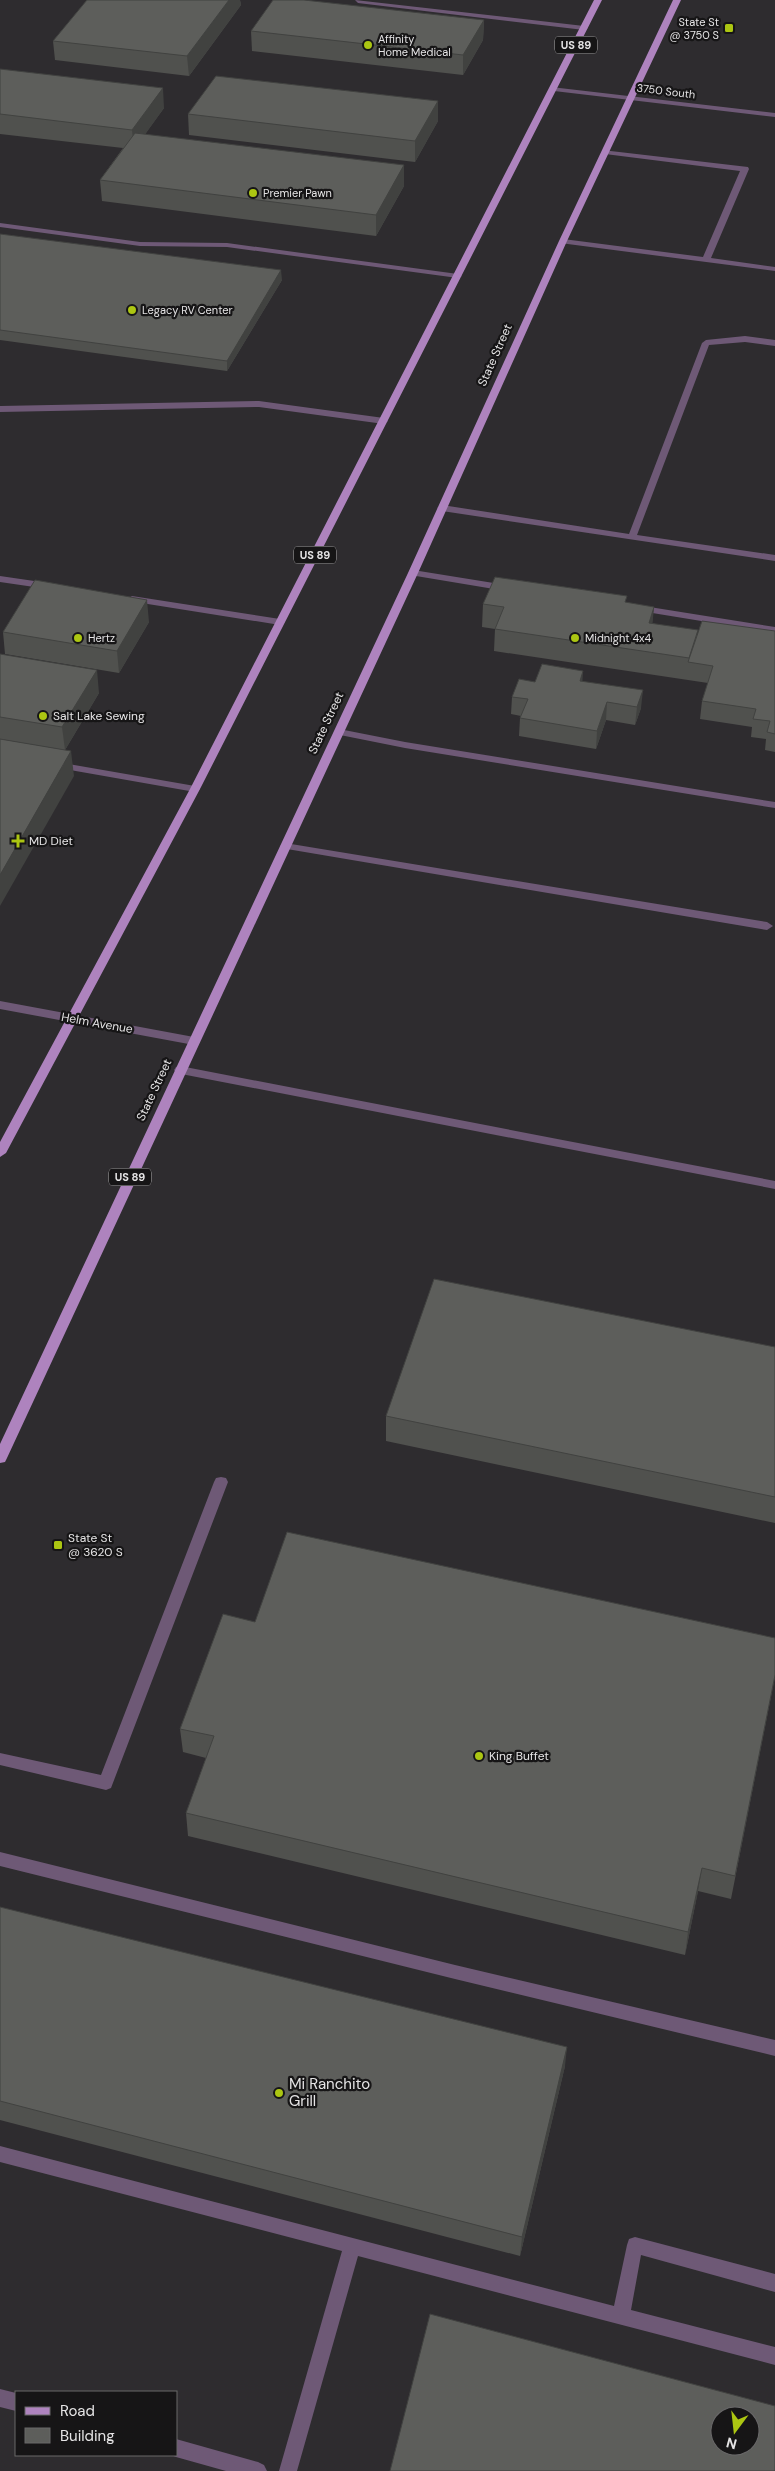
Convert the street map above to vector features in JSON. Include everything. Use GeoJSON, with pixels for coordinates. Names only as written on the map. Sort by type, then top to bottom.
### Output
{"type":"FeatureCollection","features":[{"type":"Feature","properties":{"kind":"main road","name":"US 89"},"geometry":{"type":"LineString","coordinates":[[0,1153],[195,789],[554,90],[598,0]]}},
{"type":"Feature","properties":{"kind":"main road","name":"State Street"},"geometry":{"type":"LineString","coordinates":[[0,1458],[339,732],[629,98],[677,0]]}},
{"type":"Feature","properties":{"kind":"street"},"geometry":{"type":"LineString","coordinates":[[358,1],[584,28]]}},
{"type":"Feature","properties":{"kind":"street","name":"3750 South"},"geometry":{"type":"LineString","coordinates":[[554,90],[775,115]]}},
{"type":"Feature","properties":{"kind":"street"},"geometry":{"type":"LineString","coordinates":[[605,152],[745,169],[706,260]]}},
{"type":"Feature","properties":{"kind":"street"},"geometry":{"type":"LineString","coordinates":[[0,225],[140,244],[227,246],[458,276]]}},
{"type":"Feature","properties":{"kind":"street"},"geometry":{"type":"LineString","coordinates":[[563,241],[775,269]]}},
{"type":"Feature","properties":{"kind":"street"},"geometry":{"type":"LineString","coordinates":[[632,537],[706,343],[745,339],[775,343]]}},
{"type":"Feature","properties":{"kind":"street"},"geometry":{"type":"LineString","coordinates":[[0,410],[259,404],[384,421]]}},
{"type":"Feature","properties":{"kind":"street"},"geometry":{"type":"LineString","coordinates":[[442,508],[775,558]]}},
{"type":"Feature","properties":{"kind":"street"},"geometry":{"type":"LineString","coordinates":[[412,573],[515,589]]}},
{"type":"Feature","properties":{"kind":"street"},"geometry":{"type":"LineString","coordinates":[[0,579],[59,588]]}},
{"type":"Feature","properties":{"kind":"street"},"geometry":{"type":"LineString","coordinates":[[118,597],[280,622]]}},
{"type":"Feature","properties":{"kind":"street"},"geometry":{"type":"LineString","coordinates":[[631,608],[775,630]]}},
{"type":"Feature","properties":{"kind":"street"},"geometry":{"type":"LineString","coordinates":[[339,732],[775,805]]}},
{"type":"Feature","properties":{"kind":"street"},"geometry":{"type":"LineString","coordinates":[[48,764],[195,789]]}},
{"type":"Feature","properties":{"kind":"street"},"geometry":{"type":"LineString","coordinates":[[285,846],[767,926]]}},
{"type":"Feature","properties":{"kind":"street","name":"Helm Avenue"},"geometry":{"type":"LineString","coordinates":[[0,1005],[194,1041]]}},
{"type":"Feature","properties":{"kind":"street"},"geometry":{"type":"LineString","coordinates":[[180,1070],[775,1185]]}},
{"type":"Feature","properties":{"kind":"street"},"geometry":{"type":"LineString","coordinates":[[0,1759],[106,1783],[222,1482]]}},
{"type":"Feature","properties":{"kind":"street"},"geometry":{"type":"LineString","coordinates":[[0,1859],[455,1972],[775,2048]]}},
{"type":"Feature","properties":{"kind":"street"},"geometry":{"type":"LineString","coordinates":[[0,2154],[775,2356]]}},
{"type":"Feature","properties":{"kind":"street"},"geometry":{"type":"LineString","coordinates":[[621,2316],[636,2244],[775,2283]]}},
{"type":"Feature","properties":{"kind":"street"},"geometry":{"type":"LineString","coordinates":[[288,2471],[352,2245]]}},
{"type":"Feature","properties":{"kind":"street"},"geometry":{"type":"LineString","coordinates":[[0,2398],[15,2402]]}},
{"type":"Feature","properties":{"kind":"street"},"geometry":{"type":"LineString","coordinates":[[178,2449],[258,2471]]}},
{"type":"Feature","properties":{"kind":"building"},"geometry":{"type":"Polygon","coordinates":[[[87,0],[229,0],[187,56],[53,41],[87,0]]]}},
{"type":"Feature","properties":{"kind":"building"},"geometry":{"type":"Polygon","coordinates":[[[273,0],[304,0],[484,20],[463,55],[251,31],[273,0]]]}},
{"type":"Feature","properties":{"kind":"building"},"geometry":{"type":"Polygon","coordinates":[[[0,69],[163,88],[132,130],[0,114],[0,69]]]}},
{"type":"Feature","properties":{"kind":"building"},"geometry":{"type":"Polygon","coordinates":[[[216,76],[438,101],[415,141],[188,114],[216,76]]]}},
{"type":"Feature","properties":{"kind":"building"},"geometry":{"type":"Polygon","coordinates":[[[135,133],[404,165],[376,215],[100,180],[135,133]]]}},
{"type":"Feature","properties":{"kind":"building","name":"Legacy RV Center"},"geometry":{"type":"Polygon","coordinates":[[[0,234],[281,270],[227,361],[0,330],[0,234]]]}},
{"type":"Feature","properties":{"kind":"building"},"geometry":{"type":"Polygon","coordinates":[[[495,577],[627,596],[625,602],[654,607],[649,623],[698,630],[689,658],[495,629],[504,607],[483,604],[495,577]]]}},
{"type":"Feature","properties":{"kind":"building"},"geometry":{"type":"Polygon","coordinates":[[[35,580],[147,600],[117,651],[3,632],[35,580]]]}},
{"type":"Feature","properties":{"kind":"building"},"geometry":{"type":"Polygon","coordinates":[[[702,621],[775,631],[775,734],[767,732],[770,721],[753,719],[756,709],[702,701],[713,666],[688,662],[702,621]]]}},
{"type":"Feature","properties":{"kind":"building"},"geometry":{"type":"Polygon","coordinates":[[[0,654],[97,670],[62,727],[0,717],[0,654]]]}},
{"type":"Feature","properties":{"kind":"building"},"geometry":{"type":"Polygon","coordinates":[[[542,664],[583,671],[580,681],[643,690],[637,707],[607,702],[597,731],[520,718],[528,699],[512,697],[519,679],[535,682],[542,664]]]}},
{"type":"Feature","properties":{"kind":"building","name":"MD Diet"},"geometry":{"type":"Polygon","coordinates":[[[0,739],[71,751],[0,875],[0,739]]]}},
{"type":"Feature","properties":{"kind":"building"},"geometry":{"type":"Polygon","coordinates":[[[434,1279],[775,1347],[775,1497],[386,1416],[434,1279]]]}},
{"type":"Feature","properties":{"kind":"building","name":"King Buffet"},"geometry":{"type":"Polygon","coordinates":[[[287,1532],[775,1638],[775,1675],[735,1876],[702,1868],[688,1932],[186,1813],[214,1736],[180,1729],[223,1614],[255,1622],[287,1532]]]}},
{"type":"Feature","properties":{"kind":"building","name":"Mi Ranchito Grill"},"geometry":{"type":"Polygon","coordinates":[[[0,1907],[567,2047],[522,2237],[0,2101],[0,1907]]]}},
{"type":"Feature","properties":{"kind":"building"},"geometry":{"type":"Polygon","coordinates":[[[430,2314],[775,2406],[775,2471],[390,2471],[430,2314]]]}},
{"type":"Feature","properties":{"kind":"place","name":"State St @ 3750 S"},"geometry":{"type":"Point","coordinates":[729,28]}},
{"type":"Feature","properties":{"kind":"place","name":"Affinity Home Medical"},"geometry":{"type":"Point","coordinates":[368,45]}},
{"type":"Feature","properties":{"kind":"place","name":"Premier Pawn"},"geometry":{"type":"Point","coordinates":[253,193]}},
{"type":"Feature","properties":{"kind":"place","name":"Legacy RV Center"},"geometry":{"type":"Point","coordinates":[132,310]}},
{"type":"Feature","properties":{"kind":"place","name":"Hertz"},"geometry":{"type":"Point","coordinates":[78,638]}},
{"type":"Feature","properties":{"kind":"place","name":"Midnight 4x4"},"geometry":{"type":"Point","coordinates":[575,638]}},
{"type":"Feature","properties":{"kind":"place","name":"Salt Lake Sewing"},"geometry":{"type":"Point","coordinates":[43,716]}},
{"type":"Feature","properties":{"kind":"place","name":"MD Diet"},"geometry":{"type":"Point","coordinates":[18,841]}},
{"type":"Feature","properties":{"kind":"place","name":"State St @ 3620 S"},"geometry":{"type":"Point","coordinates":[58,1545]}},
{"type":"Feature","properties":{"kind":"place","name":"King Buffet"},"geometry":{"type":"Point","coordinates":[479,1756]}},
{"type":"Feature","properties":{"kind":"place","name":"Mi Ranchito Grill"},"geometry":{"type":"Point","coordinates":[279,2093]}}]}
